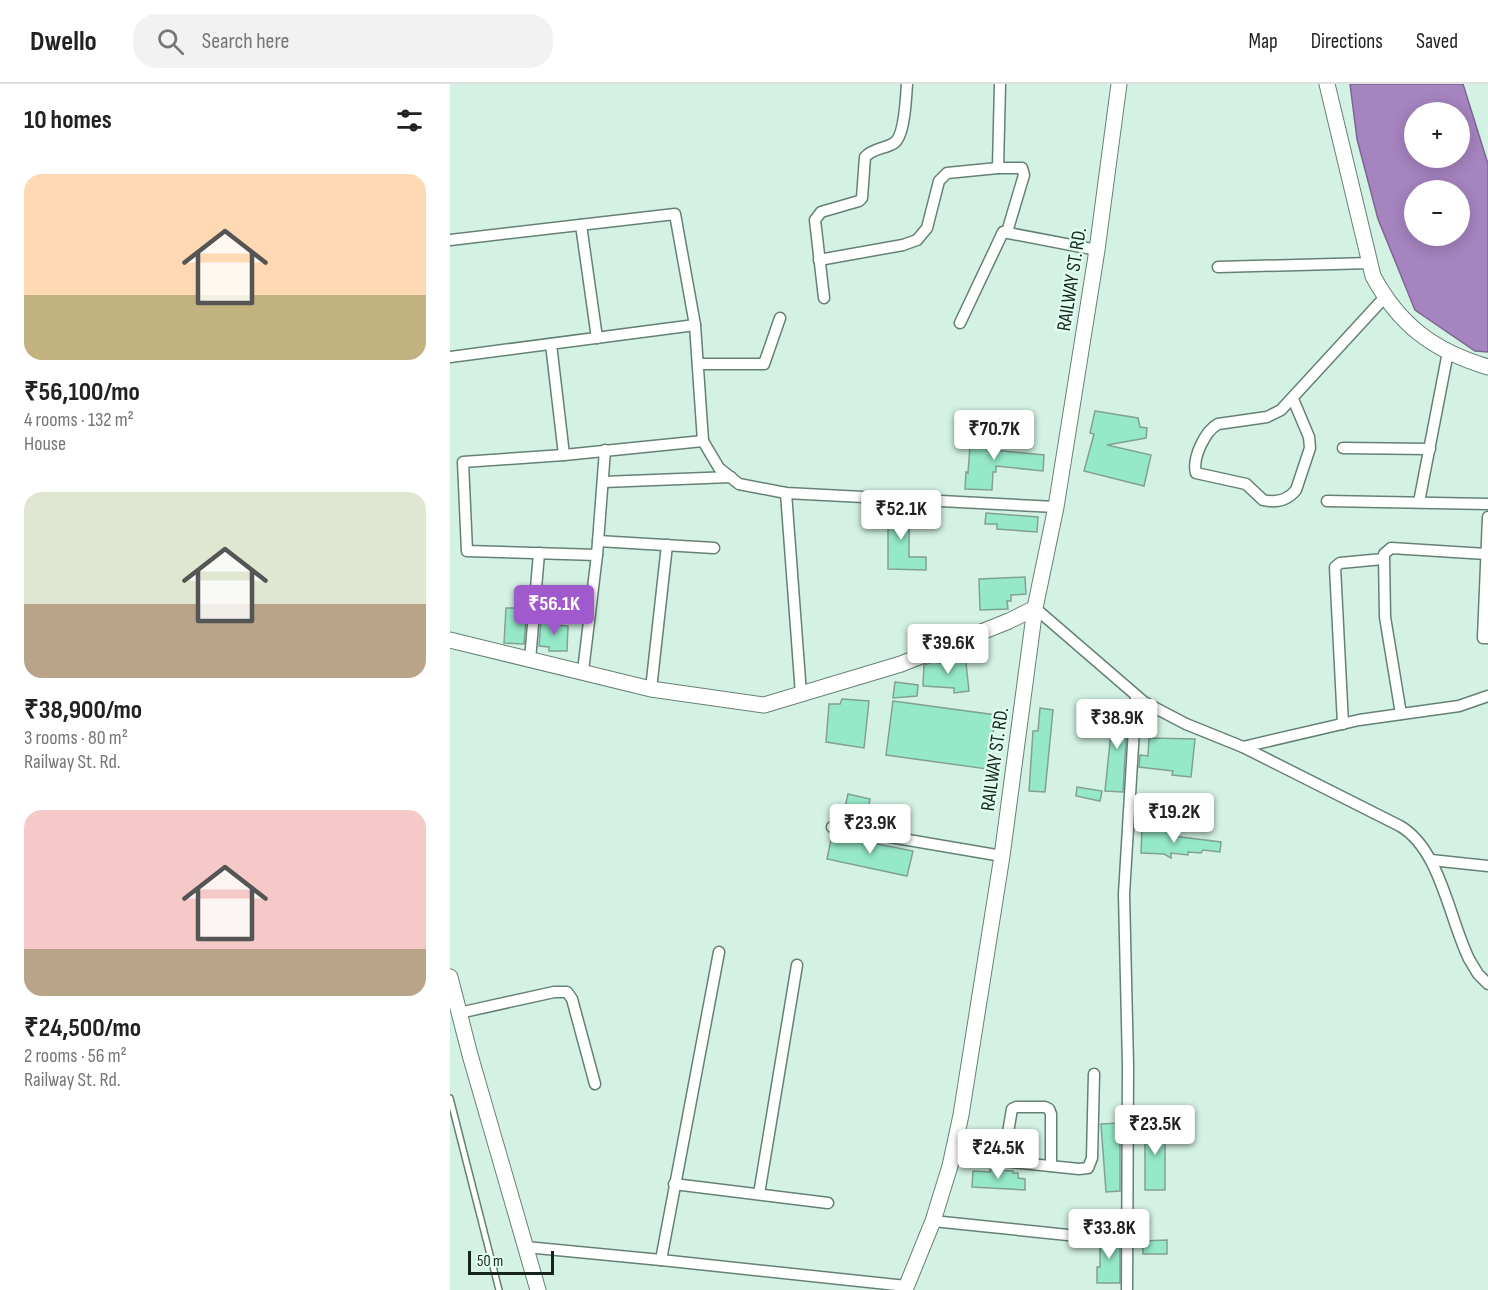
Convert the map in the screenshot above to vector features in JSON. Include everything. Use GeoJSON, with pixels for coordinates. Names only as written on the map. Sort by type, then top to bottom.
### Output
{"type":"FeatureCollection","features":[{"type":"Feature","properties":{"kind":"street"},"geometry":{"type":"LineString","coordinates":[[824,298],[814,225],[817,215],[862,198],[865,156],[873,150],[898,140],[907,84]]}},
{"type":"Feature","properties":{"kind":"street"},"geometry":{"type":"LineString","coordinates":[[998,168],[1000,84]]}},
{"type":"Feature","properties":{"kind":"street","name":"RAILWAY ST. RD."},"geometry":{"type":"LineString","coordinates":[[906,1288],[933,1221],[961,1115],[1002,856],[1035,608],[1056,507],[1097,250],[1119,84]]}},
{"type":"Feature","properties":{"kind":"street"},"geometry":{"type":"LineString","coordinates":[[1327,84],[1373,276],[1384,298],[1411,328],[1448,352],[1488,367]]}},
{"type":"Feature","properties":{"kind":"street"},"geometry":{"type":"LineString","coordinates":[[819,260],[910,243],[923,234],[927,228],[939,181],[947,173],[1018,167],[1023,170],[1007,231],[1002,234],[960,323]]}},
{"type":"Feature","properties":{"kind":"street"},"geometry":{"type":"LineString","coordinates":[[450,240],[675,214],[695,325],[703,441],[719,468],[739,484],[786,493],[1056,507]]}},
{"type":"Feature","properties":{"kind":"street"},"geometry":{"type":"LineString","coordinates":[[581,225],[597,338]]}},
{"type":"Feature","properties":{"kind":"street"},"geometry":{"type":"LineString","coordinates":[[1007,231],[1097,250]]}},
{"type":"Feature","properties":{"kind":"street"},"geometry":{"type":"LineString","coordinates":[[1218,267],[1370,263]]}},
{"type":"Feature","properties":{"kind":"street"},"geometry":{"type":"LineString","coordinates":[[1293,399],[1309,437],[1310,448],[1296,490],[1292,495],[1280,501],[1263,500],[1246,484],[1196,473],[1195,464],[1212,427],[1275,414],[1293,399],[1384,298]]}},
{"type":"Feature","properties":{"kind":"street"},"geometry":{"type":"LineString","coordinates":[[698,364],[764,364],[780,318]]}},
{"type":"Feature","properties":{"kind":"street"},"geometry":{"type":"LineString","coordinates":[[450,357],[695,325]]}},
{"type":"Feature","properties":{"kind":"street"},"geometry":{"type":"LineString","coordinates":[[551,344],[564,455]]}},
{"type":"Feature","properties":{"kind":"street"},"geometry":{"type":"LineString","coordinates":[[1419,502],[1448,352]]}},
{"type":"Feature","properties":{"kind":"street"},"geometry":{"type":"LineString","coordinates":[[450,463],[564,455],[703,441]]}},
{"type":"Feature","properties":{"kind":"street"},"geometry":{"type":"LineString","coordinates":[[1343,448],[1430,449]]}},
{"type":"Feature","properties":{"kind":"street"},"geometry":{"type":"LineString","coordinates":[[583,671],[597,555],[605,450]]}},
{"type":"Feature","properties":{"kind":"street"},"geometry":{"type":"LineString","coordinates":[[463,462],[466,551],[597,555]]}},
{"type":"Feature","properties":{"kind":"street"},"geometry":{"type":"LineString","coordinates":[[603,482],[731,477]]}},
{"type":"Feature","properties":{"kind":"street"},"geometry":{"type":"LineString","coordinates":[[786,493],[801,694]]}},
{"type":"Feature","properties":{"kind":"street"},"geometry":{"type":"LineString","coordinates":[[1328,501],[1488,504]]}},
{"type":"Feature","properties":{"kind":"street"},"geometry":{"type":"LineString","coordinates":[[1488,517],[1483,638],[1488,638]]}},
{"type":"Feature","properties":{"kind":"street"},"geometry":{"type":"LineString","coordinates":[[598,541],[714,548]]}},
{"type":"Feature","properties":{"kind":"street"},"geometry":{"type":"LineString","coordinates":[[651,689],[667,545]]}},
{"type":"Feature","properties":{"kind":"street"},"geometry":{"type":"LineString","coordinates":[[1401,714],[1385,617],[1383,559],[1386,550],[1391,548],[1486,555]]}},
{"type":"Feature","properties":{"kind":"street"},"geometry":{"type":"LineString","coordinates":[[530,660],[539,553]]}},
{"type":"Feature","properties":{"kind":"street"},"geometry":{"type":"LineString","coordinates":[[1343,724],[1335,567],[1340,563],[1383,559]]}},
{"type":"Feature","properties":{"kind":"street"},"geometry":{"type":"LineString","coordinates":[[450,640],[651,689],[764,705],[901,664],[1009,621],[1035,608],[1136,696],[1186,724],[1243,747],[1416,837],[1431,860],[1462,945],[1474,967],[1488,984]]}},
{"type":"Feature","properties":{"kind":"street"},"geometry":{"type":"LineString","coordinates":[[1127,1290],[1128,1065],[1124,894],[1136,696]]}},
{"type":"Feature","properties":{"kind":"street"},"geometry":{"type":"LineString","coordinates":[[1243,747],[1343,724],[1459,706],[1488,696]]}},
{"type":"Feature","properties":{"kind":"street"},"geometry":{"type":"LineString","coordinates":[[831,826],[1002,856]]}},
{"type":"Feature","properties":{"kind":"street"},"geometry":{"type":"LineString","coordinates":[[1431,860],[1488,866]]}},
{"type":"Feature","properties":{"kind":"street"},"geometry":{"type":"LineString","coordinates":[[661,1260],[718,952]]}},
{"type":"Feature","properties":{"kind":"street"},"geometry":{"type":"LineString","coordinates":[[759,1194],[797,965]]}},
{"type":"Feature","properties":{"kind":"street"},"geometry":{"type":"LineString","coordinates":[[450,977],[538,1290]]}},
{"type":"Feature","properties":{"kind":"street"},"geometry":{"type":"LineString","coordinates":[[459,1012],[554,992],[567,992],[573,999],[595,1084]]}},
{"type":"Feature","properties":{"kind":"street"},"geometry":{"type":"LineString","coordinates":[[952,1156],[1084,1170],[1090,1165],[1094,1074]]}},
{"type":"Feature","properties":{"kind":"street"},"geometry":{"type":"LineString","coordinates":[[1003,1161],[1012,1109],[1045,1107],[1051,1114],[1051,1166]]}},
{"type":"Feature","properties":{"kind":"street"},"geometry":{"type":"LineString","coordinates":[[675,1184],[828,1203]]}},
{"type":"Feature","properties":{"kind":"street"},"geometry":{"type":"LineString","coordinates":[[933,1221],[1088,1237]]}},
{"type":"Feature","properties":{"kind":"street"},"geometry":{"type":"LineString","coordinates":[[526,1247],[906,1288]]}},
{"type":"Feature","properties":{"kind":"lane"},"geometry":{"type":"LineString","coordinates":[[450,1098],[499,1290]]}},
{"type":"Feature","properties":{"kind":"shaded area"},"geometry":{"type":"Polygon","coordinates":[[[1350,84],[1463,84],[1469,102],[1404,102],[1404,168],[1470,168],[1470,106],[1488,164],[1488,352],[1475,351],[1415,310],[1378,219],[1357,139],[1350,84]]]}},
{"type":"Feature","properties":{"kind":"building"},"geometry":{"type":"Polygon","coordinates":[[[1095,411],[1138,418],[1140,427],[1147,428],[1146,438],[1107,445],[1151,455],[1144,486],[1084,471],[1094,434],[1090,433],[1095,411]]]}},
{"type":"Feature","properties":{"kind":"building"},"geometry":{"type":"Polygon","coordinates":[[[971,432],[995,433],[994,450],[1044,455],[1043,471],[996,466],[996,472],[993,472],[992,490],[965,489],[971,432]]]}},
{"type":"Feature","properties":{"kind":"building"},"geometry":{"type":"Polygon","coordinates":[[[888,506],[909,507],[909,557],[926,557],[926,570],[888,569],[888,506]]]}},
{"type":"Feature","properties":{"kind":"building"},"geometry":{"type":"Polygon","coordinates":[[[986,513],[1038,517],[1037,532],[997,529],[997,524],[985,524],[986,513]]]}},
{"type":"Feature","properties":{"kind":"building"},"geometry":{"type":"Polygon","coordinates":[[[1025,577],[1026,594],[1011,595],[1011,601],[1007,601],[1008,609],[980,610],[979,579],[1025,577]]]}},
{"type":"Feature","properties":{"kind":"building"},"geometry":{"type":"Polygon","coordinates":[[[506,608],[523,608],[523,619],[526,619],[524,644],[504,643],[506,608]]]}},
{"type":"Feature","properties":{"kind":"building"},"geometry":{"type":"Polygon","coordinates":[[[541,620],[555,620],[555,625],[568,626],[567,651],[549,651],[549,647],[539,646],[541,620]]]}},
{"type":"Feature","properties":{"kind":"building"},"geometry":{"type":"Polygon","coordinates":[[[965,654],[969,691],[954,693],[954,688],[923,686],[924,665],[933,662],[951,665],[951,655],[965,654]]]}},
{"type":"Feature","properties":{"kind":"building"},"geometry":{"type":"Polygon","coordinates":[[[895,682],[918,685],[917,696],[893,698],[895,682]]]}},
{"type":"Feature","properties":{"kind":"building"},"geometry":{"type":"Polygon","coordinates":[[[842,699],[869,701],[864,748],[826,742],[829,704],[840,704],[842,699]]]}},
{"type":"Feature","properties":{"kind":"building"},"geometry":{"type":"Polygon","coordinates":[[[893,701],[996,715],[987,769],[886,755],[893,701]]]}},
{"type":"Feature","properties":{"kind":"building"},"geometry":{"type":"Polygon","coordinates":[[[1114,704],[1128,705],[1123,792],[1105,791],[1114,704]]]}},
{"type":"Feature","properties":{"kind":"building"},"geometry":{"type":"Polygon","coordinates":[[[1040,708],[1053,710],[1045,792],[1029,791],[1033,731],[1038,731],[1040,708]]]}},
{"type":"Feature","properties":{"kind":"building"},"geometry":{"type":"Polygon","coordinates":[[[1149,738],[1195,739],[1191,777],[1172,775],[1173,771],[1139,767],[1140,755],[1148,756],[1149,738]]]}},
{"type":"Feature","properties":{"kind":"building"},"geometry":{"type":"Polygon","coordinates":[[[1077,787],[1102,791],[1100,801],[1076,796],[1077,787]]]}},
{"type":"Feature","properties":{"kind":"building"},"geometry":{"type":"Polygon","coordinates":[[[848,794],[870,799],[864,825],[842,821],[848,794]]]}},
{"type":"Feature","properties":{"kind":"building"},"geometry":{"type":"Polygon","coordinates":[[[1142,828],[1173,832],[1173,836],[1221,842],[1220,852],[1203,850],[1201,853],[1188,852],[1188,855],[1171,853],[1171,858],[1164,854],[1141,853],[1142,828]]]}},
{"type":"Feature","properties":{"kind":"building"},"geometry":{"type":"Polygon","coordinates":[[[832,835],[913,851],[907,876],[827,859],[832,835]]]}},
{"type":"Feature","properties":{"kind":"building"},"geometry":{"type":"Polygon","coordinates":[[[1145,1122],[1165,1122],[1165,1190],[1145,1190],[1145,1122]]]}},
{"type":"Feature","properties":{"kind":"building"},"geometry":{"type":"Polygon","coordinates":[[[1120,1123],[1120,1191],[1106,1192],[1101,1124],[1120,1123]]]}},
{"type":"Feature","properties":{"kind":"building"},"geometry":{"type":"Polygon","coordinates":[[[990,1170],[1018,1173],[1018,1178],[1025,1179],[1025,1190],[972,1187],[973,1171],[990,1172],[990,1170]]]}},
{"type":"Feature","properties":{"kind":"building"},"geometry":{"type":"Polygon","coordinates":[[[1100,1233],[1120,1236],[1120,1283],[1097,1283],[1097,1267],[1100,1267],[1100,1233]]]}},
{"type":"Feature","properties":{"kind":"building"},"geometry":{"type":"Polygon","coordinates":[[[1167,1240],[1167,1254],[1143,1254],[1143,1241],[1167,1240]]]}}]}
